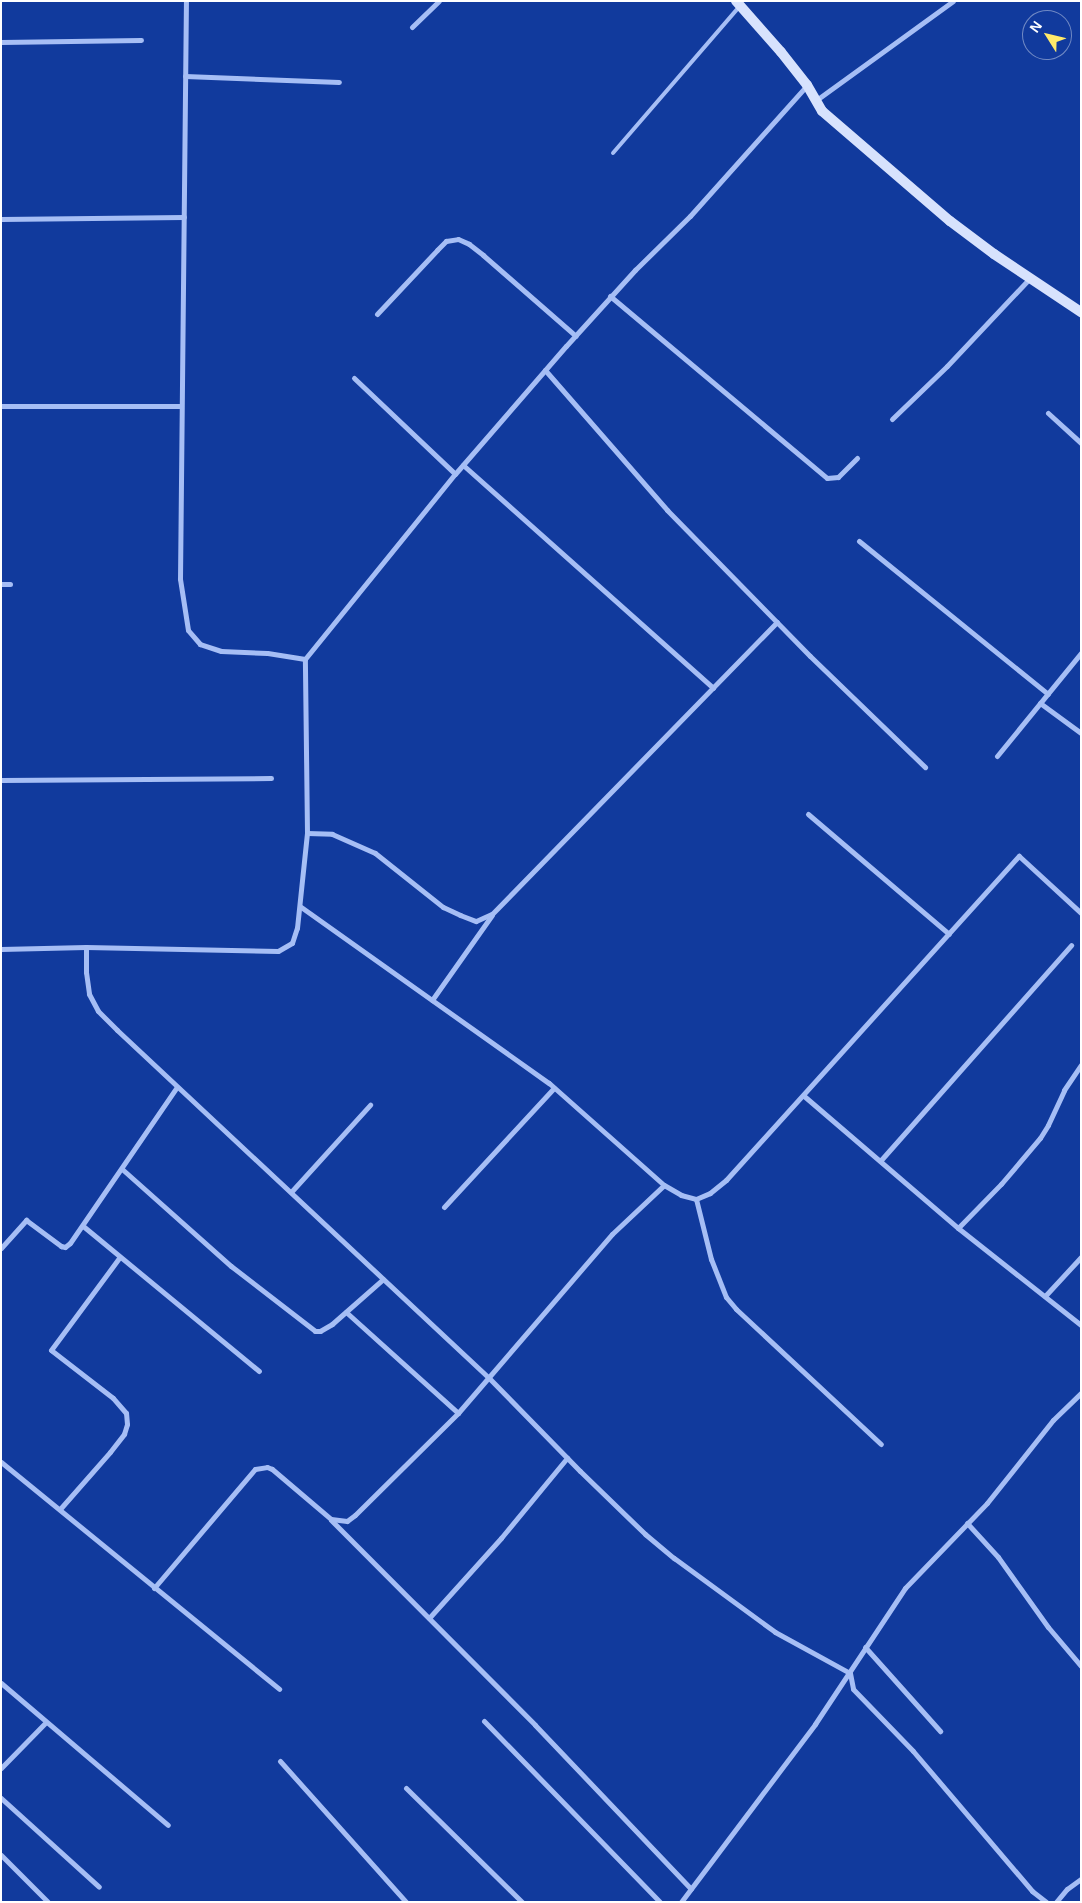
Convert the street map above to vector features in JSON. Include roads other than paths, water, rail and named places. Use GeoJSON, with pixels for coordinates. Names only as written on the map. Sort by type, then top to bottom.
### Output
{"type":"FeatureCollection","features":[{"type":"Feature","properties":{"kind":"street"},"geometry":{"type":"LineString","coordinates":[[186,1],[180,579],[188,630],[200,644],[221,651],[267,653],[305,659]]}},
{"type":"Feature","properties":{"kind":"street"},"geometry":{"type":"LineString","coordinates":[[412,27],[439,1]]}},
{"type":"Feature","properties":{"kind":"street"},"geometry":{"type":"LineString","coordinates":[[814,101],[953,1]]}},
{"type":"Feature","properties":{"kind":"street"},"geometry":{"type":"LineString","coordinates":[[738,4],[781,52],[807,85],[814,101],[822,111],[950,221],[1081,312]]}},
{"type":"Feature","properties":{"kind":"street"},"geometry":{"type":"LineString","coordinates":[[1,42],[141,40]]}},
{"type":"Feature","properties":{"kind":"street"},"geometry":{"type":"LineString","coordinates":[[185,76],[338,82]]}},
{"type":"Feature","properties":{"kind":"street"},"geometry":{"type":"LineString","coordinates":[[1,949],[86,947],[278,951],[285,948],[295,936],[301,907],[307,832],[305,659],[455,474],[545,370],[610,296],[690,216],[807,85]]}},
{"type":"Feature","properties":{"kind":"street"},"geometry":{"type":"LineString","coordinates":[[1,220],[184,217]]}},
{"type":"Feature","properties":{"kind":"street"},"geometry":{"type":"LineString","coordinates":[[377,314],[446,241],[458,239],[469,244],[483,255],[576,336]]}},
{"type":"Feature","properties":{"kind":"street"},"geometry":{"type":"LineString","coordinates":[[892,419],[947,366],[1030,278]]}},
{"type":"Feature","properties":{"kind":"street"},"geometry":{"type":"LineString","coordinates":[[610,296],[827,478],[838,477],[857,458]]}},
{"type":"Feature","properties":{"kind":"street"},"geometry":{"type":"LineString","coordinates":[[545,370],[667,510],[777,622],[925,766]]}},
{"type":"Feature","properties":{"kind":"street"},"geometry":{"type":"LineString","coordinates":[[354,378],[455,474]]}},
{"type":"Feature","properties":{"kind":"street"},"geometry":{"type":"LineString","coordinates":[[1,406],[182,406]]}},
{"type":"Feature","properties":{"kind":"street"},"geometry":{"type":"LineString","coordinates":[[1048,413],[1081,443]]}},
{"type":"Feature","properties":{"kind":"street"},"geometry":{"type":"LineString","coordinates":[[464,465],[713,688]]}},
{"type":"Feature","properties":{"kind":"street"},"geometry":{"type":"LineString","coordinates":[[859,541],[1048,694]]}},
{"type":"Feature","properties":{"kind":"street"},"geometry":{"type":"LineString","coordinates":[[1,584],[10,584]]}},
{"type":"Feature","properties":{"kind":"street"},"geometry":{"type":"LineString","coordinates":[[432,1000],[492,914],[777,622]]}},
{"type":"Feature","properties":{"kind":"street"},"geometry":{"type":"LineString","coordinates":[[997,756],[1081,653]]}},
{"type":"Feature","properties":{"kind":"street"},"geometry":{"type":"LineString","coordinates":[[1040,703],[1081,733]]}},
{"type":"Feature","properties":{"kind":"street"},"geometry":{"type":"LineString","coordinates":[[1,780],[271,778]]}},
{"type":"Feature","properties":{"kind":"street"},"geometry":{"type":"LineString","coordinates":[[808,814],[949,934]]}},
{"type":"Feature","properties":{"kind":"street"},"geometry":{"type":"LineString","coordinates":[[307,832],[332,834],[375,853],[443,907],[460,915],[476,921],[492,914]]}},
{"type":"Feature","properties":{"kind":"street"},"geometry":{"type":"LineString","coordinates":[[301,907],[554,1088],[664,1185],[681,1196],[696,1199],[710,1193],[726,1180],[804,1096],[1019,856],[1081,913]]}},
{"type":"Feature","properties":{"kind":"street"},"geometry":{"type":"LineString","coordinates":[[881,1160],[1071,945]]}},
{"type":"Feature","properties":{"kind":"street"},"geometry":{"type":"LineString","coordinates":[[86,947],[86,972],[89,994],[98,1011],[489,1378],[615,1506],[674,1558],[775,1632],[850,1673]]}},
{"type":"Feature","properties":{"kind":"street"},"geometry":{"type":"LineString","coordinates":[[958,1228],[1002,1184],[1040,1138],[1064,1090],[1081,1065]]}},
{"type":"Feature","properties":{"kind":"street"},"geometry":{"type":"LineString","coordinates":[[1,1248],[26,1220],[65,1247],[83,1226],[177,1087]]}},
{"type":"Feature","properties":{"kind":"street"},"geometry":{"type":"LineString","coordinates":[[444,1207],[554,1088]]}},
{"type":"Feature","properties":{"kind":"street"},"geometry":{"type":"LineString","coordinates":[[804,1096],[881,1160],[958,1228],[1081,1325]]}},
{"type":"Feature","properties":{"kind":"street"},"geometry":{"type":"LineString","coordinates":[[291,1192],[370,1105]]}},
{"type":"Feature","properties":{"kind":"street"},"geometry":{"type":"LineString","coordinates":[[122,1169],[231,1266],[309,1327],[320,1331],[346,1312],[383,1279]]}},
{"type":"Feature","properties":{"kind":"street"},"geometry":{"type":"LineString","coordinates":[[331,1520],[346,1520],[355,1515],[458,1413],[612,1234],[664,1185]]}},
{"type":"Feature","properties":{"kind":"street"},"geometry":{"type":"LineString","coordinates":[[696,1199],[711,1259],[726,1297],[736,1309],[882,1444]]}},
{"type":"Feature","properties":{"kind":"street"},"geometry":{"type":"LineString","coordinates":[[83,1226],[119,1258],[259,1371]]}},
{"type":"Feature","properties":{"kind":"street"},"geometry":{"type":"LineString","coordinates":[[1045,1296],[1081,1257]]}},
{"type":"Feature","properties":{"kind":"street"},"geometry":{"type":"LineString","coordinates":[[60,1509],[110,1452],[124,1434],[127,1424],[126,1413],[113,1398],[51,1350],[119,1258]]}},
{"type":"Feature","properties":{"kind":"street"},"geometry":{"type":"LineString","coordinates":[[346,1312],[458,1413]]}},
{"type":"Feature","properties":{"kind":"street"},"geometry":{"type":"LineString","coordinates":[[681,1902],[815,1724],[905,1588],[1006,1481],[1053,1420],[1081,1393]]}},
{"type":"Feature","properties":{"kind":"street"},"geometry":{"type":"LineString","coordinates":[[429,1618],[501,1538],[567,1458]]}},
{"type":"Feature","properties":{"kind":"street"},"geometry":{"type":"LineString","coordinates":[[1,1462],[279,1689]]}},
{"type":"Feature","properties":{"kind":"street"},"geometry":{"type":"LineString","coordinates":[[154,1588],[255,1469],[267,1467],[331,1520],[429,1618],[692,1889]]}},
{"type":"Feature","properties":{"kind":"street"},"geometry":{"type":"LineString","coordinates":[[967,1523],[998,1557],[1048,1626],[1081,1666]]}},
{"type":"Feature","properties":{"kind":"street"},"geometry":{"type":"LineString","coordinates":[[865,1647],[940,1730]]}},
{"type":"Feature","properties":{"kind":"street"},"geometry":{"type":"LineString","coordinates":[[850,1673],[853,1689],[913,1751],[1032,1891],[1046,1902]]}},
{"type":"Feature","properties":{"kind":"street"},"geometry":{"type":"LineString","coordinates":[[1,1683],[168,1825]]}},
{"type":"Feature","properties":{"kind":"street"},"geometry":{"type":"LineString","coordinates":[[484,1721],[660,1902]]}},
{"type":"Feature","properties":{"kind":"street"},"geometry":{"type":"LineString","coordinates":[[1,1768],[46,1722]]}},
{"type":"Feature","properties":{"kind":"street"},"geometry":{"type":"LineString","coordinates":[[280,1761],[406,1902]]}},
{"type":"Feature","properties":{"kind":"street"},"geometry":{"type":"LineString","coordinates":[[406,1788],[522,1902]]}},
{"type":"Feature","properties":{"kind":"street"},"geometry":{"type":"LineString","coordinates":[[1,1798],[99,1887]]}},
{"type":"Feature","properties":{"kind":"street"},"geometry":{"type":"LineString","coordinates":[[1,1855],[48,1902]]}},
{"type":"Feature","properties":{"kind":"street"},"geometry":{"type":"LineString","coordinates":[[1056,1902],[1081,1880]]}},
{"type":"Feature","properties":{"kind":"lane"},"geometry":{"type":"LineString","coordinates":[[613,153],[738,4]]}}]}
